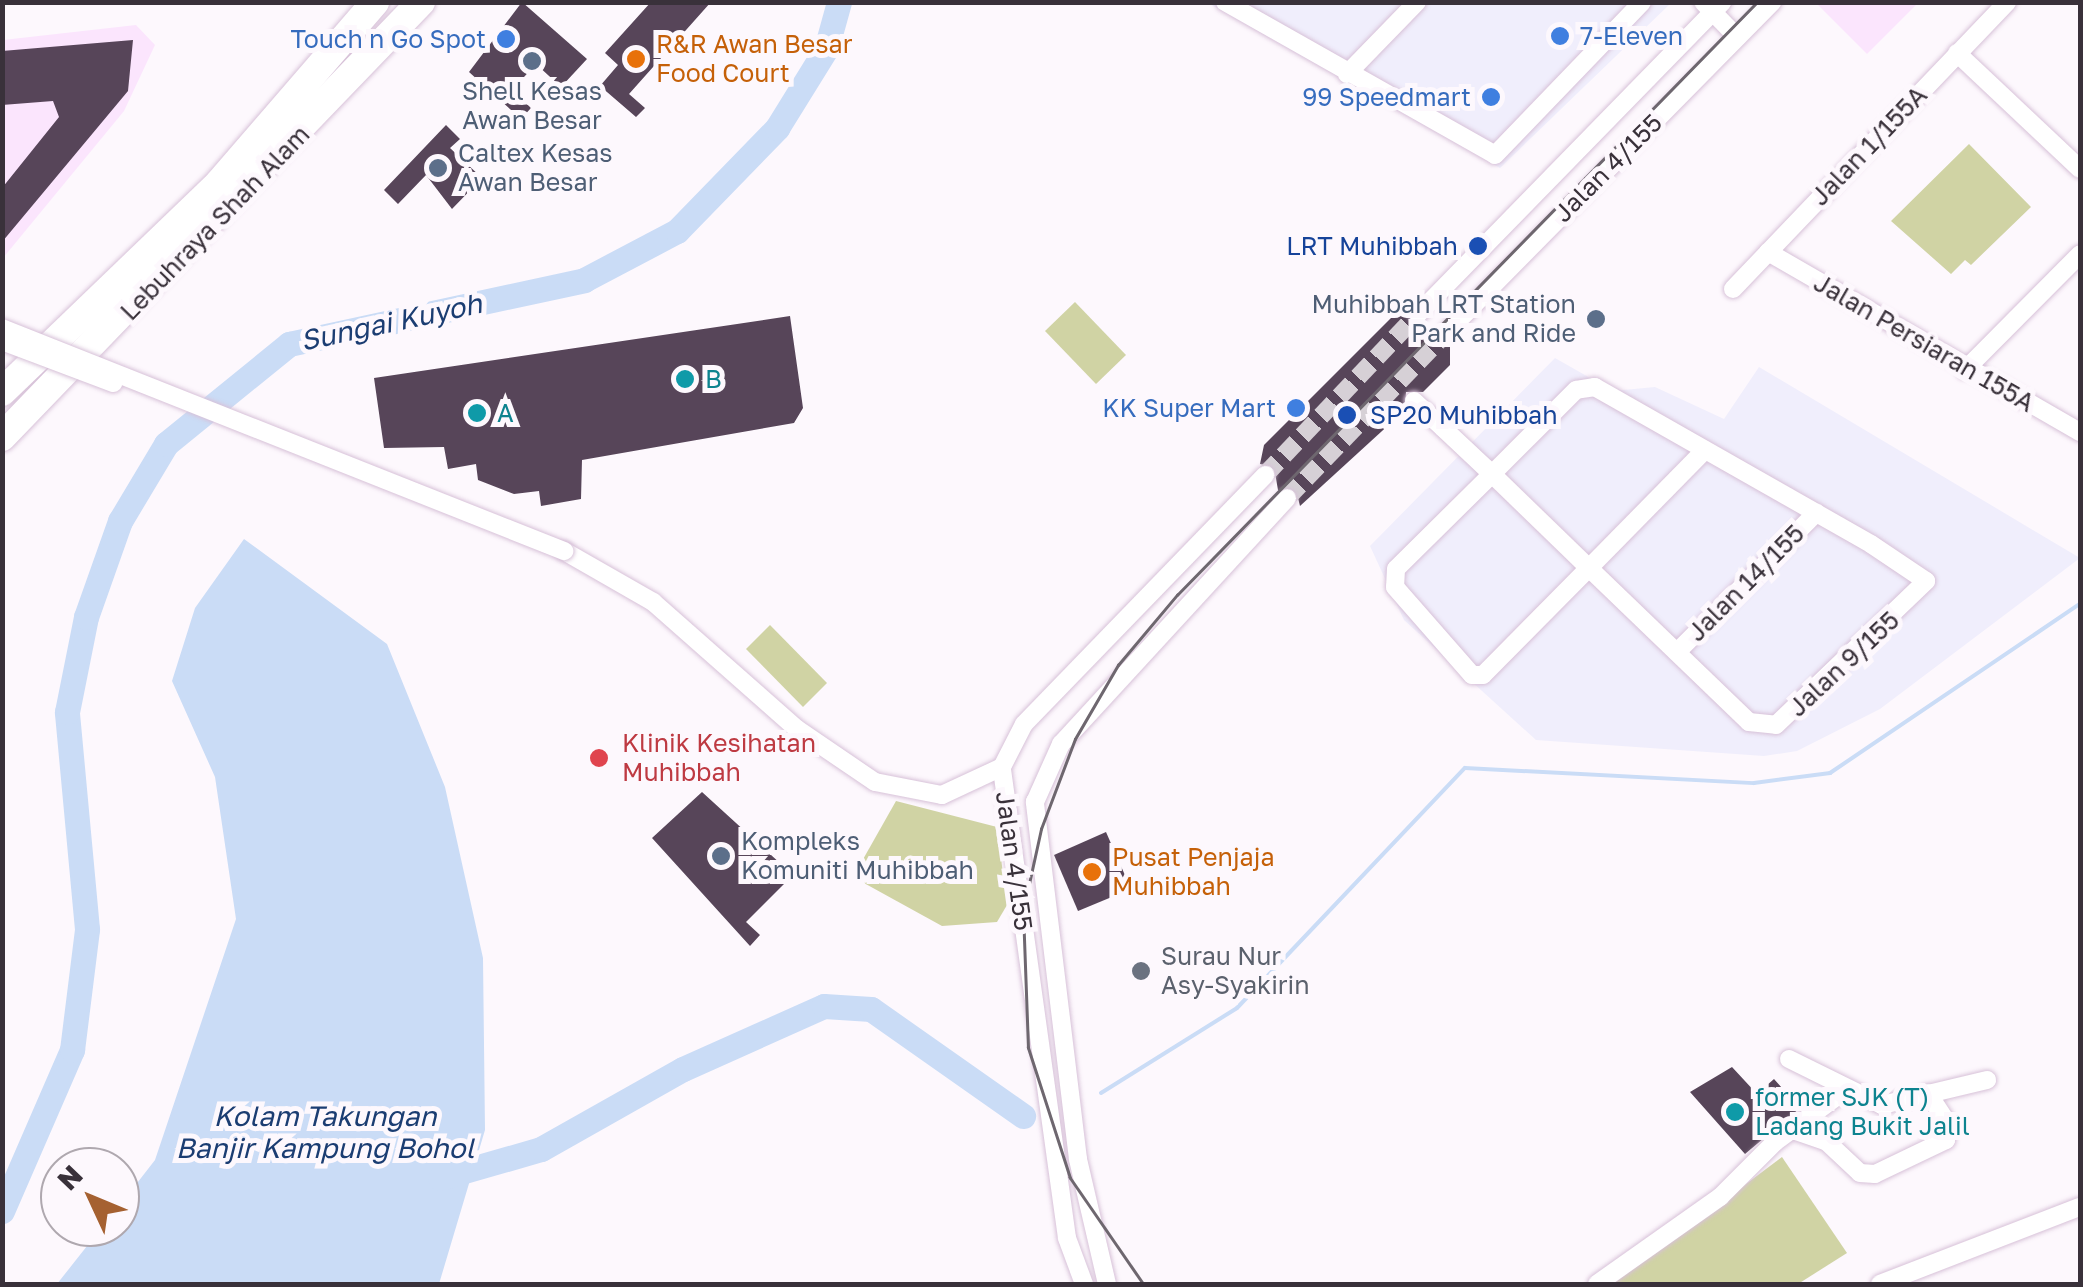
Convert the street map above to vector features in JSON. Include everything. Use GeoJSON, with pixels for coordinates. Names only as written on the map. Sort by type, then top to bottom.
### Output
{"type":"FeatureCollection","features":[{"type":"Feature","properties":{"kind":"highway","name":"Lebuhraya Shah Alam"},"geometry":{"type":"LineString","coordinates":[[2,392],[219,183],[374,2]]}},
{"type":"Feature","properties":{"kind":"highway","name":"Lebuhraya Shah Alam"},"geometry":{"type":"LineString","coordinates":[[2,437],[421,2]]}},
{"type":"Feature","properties":{"kind":"street"},"geometry":{"type":"LineString","coordinates":[[1226,2],[1494,156],[1642,2]]}},
{"type":"Feature","properties":{"kind":"street"},"geometry":{"type":"LineString","coordinates":[[1347,74],[1417,2]]}},
{"type":"Feature","properties":{"kind":"street","name":"Jalan 4/155"},"geometry":{"type":"LineString","coordinates":[[1445,334],[1772,2]]}},
{"type":"Feature","properties":{"kind":"street","name":"Jalan 1/155A"},"geometry":{"type":"LineString","coordinates":[[1733,290],[2007,2]]}},
{"type":"Feature","properties":{"kind":"street"},"geometry":{"type":"LineString","coordinates":[[1713,6],[1737,37]]}},
{"type":"Feature","properties":{"kind":"street","name":"Jalan 4/155"},"geometry":{"type":"LineString","coordinates":[[1418,314],[1713,6]]}},
{"type":"Feature","properties":{"kind":"street"},"geometry":{"type":"LineString","coordinates":[[1957,53],[2080,169]]}},
{"type":"Feature","properties":{"kind":"street","name":"Jalan Persiaran 155A"},"geometry":{"type":"LineString","coordinates":[[1768,252],[1965,370],[2080,432]]}},
{"type":"Feature","properties":{"kind":"street"},"geometry":{"type":"LineString","coordinates":[[1965,370],[2080,254]]}},
{"type":"Feature","properties":{"kind":"street"},"geometry":{"type":"LineString","coordinates":[[2,328],[565,558],[653,602],[797,729],[875,782],[942,795],[1002,767]]}},
{"type":"Feature","properties":{"kind":"street"},"geometry":{"type":"LineString","coordinates":[[2,341],[565,558]]}},
{"type":"Feature","properties":{"kind":"street","name":"Jalan 9/155"},"geometry":{"type":"LineString","coordinates":[[1414,401],[1749,722],[1776,725],[1926,586],[1816,513],[1603,390],[1576,390],[1492,474]]}},
{"type":"Feature","properties":{"kind":"street"},"geometry":{"type":"LineString","coordinates":[[1492,474],[1396,569],[1400,595],[1478,677],[1705,450]]}},
{"type":"Feature","properties":{"kind":"street","name":"Jalan 4/155"},"geometry":{"type":"LineString","coordinates":[[1084,1284],[1067,1238],[1002,767],[1024,724],[1265,475]]}},
{"type":"Feature","properties":{"kind":"street","name":"Jalan 4/155"},"geometry":{"type":"LineString","coordinates":[[1107,1284],[1078,1159],[1036,802],[1060,744],[1287,498]]}},
{"type":"Feature","properties":{"kind":"street","name":"Jalan 14/155"},"geometry":{"type":"LineString","coordinates":[[1677,652],[1816,513]]}},
{"type":"Feature","properties":{"kind":"street"},"geometry":{"type":"LineString","coordinates":[[1789,1059],[1882,1105],[1987,1080]]}},
{"type":"Feature","properties":{"kind":"street"},"geometry":{"type":"LineString","coordinates":[[1597,1284],[1720,1198],[1793,1130],[1847,1089]]}},
{"type":"Feature","properties":{"kind":"street"},"geometry":{"type":"LineString","coordinates":[[1793,1130],[1826,1142],[1860,1173],[1876,1174],[1946,1140],[1946,1120],[1928,1093]]}},
{"type":"Feature","properties":{"kind":"street"},"geometry":{"type":"LineString","coordinates":[[1880,1284],[2080,1207]]}},
{"type":"Feature","properties":{"kind":"shaded area"},"geometry":{"type":"Polygon","coordinates":[[[1208,3],[1671,3],[1500,168],[1208,3]]]}},
{"type":"Feature","properties":{"kind":"shaded area"},"geometry":{"type":"Polygon","coordinates":[[[1816,3],[1918,3],[1867,54],[1816,3]]]}},
{"type":"Feature","properties":{"kind":"shaded area"},"geometry":{"type":"Polygon","coordinates":[[[136,25],[155,45],[124,111],[3,258],[3,40],[136,25]]]}},
{"type":"Feature","properties":{"kind":"shaded area"},"geometry":{"type":"Polygon","coordinates":[[[1555,358],[1613,391],[1655,387],[1724,419],[1759,367],[2080,558],[1880,709],[1797,751],[1764,756],[1536,740],[1404,620],[1370,546],[1555,358]]]}},
{"type":"Feature","properties":{"kind":"green space"},"geometry":{"type":"Polygon","coordinates":[[[1969,144],[2031,207],[1971,265],[1965,260],[1951,274],[1891,221],[1969,144]]]}},
{"type":"Feature","properties":{"kind":"green space"},"geometry":{"type":"Polygon","coordinates":[[[1075,302],[1126,355],[1096,384],[1045,331],[1075,302]]]}},
{"type":"Feature","properties":{"kind":"green space"},"geometry":{"type":"Polygon","coordinates":[[[770,625],[827,683],[803,707],[746,649],[770,625]]]}},
{"type":"Feature","properties":{"kind":"green space"},"geometry":{"type":"Polygon","coordinates":[[[896,801],[997,827],[1007,905],[997,922],[942,926],[853,877],[896,801]]]}},
{"type":"Feature","properties":{"kind":"green space"},"geometry":{"type":"Polygon","coordinates":[[[1782,1157],[1847,1253],[1798,1284],[1613,1284],[1782,1157]]]}},
{"type":"Feature","properties":{"kind":"water","name":"Kolam Takungan Banjir Kampung Bohol"},"geometry":{"type":"Polygon","coordinates":[[[244,539],[387,644],[445,787],[483,958],[485,1130],[439,1284],[57,1284],[86,1247],[140,1247],[140,1179],[155,1160],[236,919],[215,777],[172,681],[195,608],[244,539]]]}},
{"type":"Feature","properties":{"kind":"building","name":"Shell Kesas Awan Besar"},"geometry":{"type":"Polygon","coordinates":[[[522,2],[587,59],[561,87],[536,64],[512,90],[531,108],[521,119],[469,72],[522,2]]]}},
{"type":"Feature","properties":{"kind":"building","name":"R&R Awan Besar Food Court"},"geometry":{"type":"Polygon","coordinates":[[[651,2],[711,2],[629,94],[645,108],[636,117],[600,86],[618,65],[605,53],[651,2]]]}},
{"type":"Feature","properties":{"kind":"building"},"geometry":{"type":"Polygon","coordinates":[[[133,40],[128,91],[2,242],[2,188],[59,117],[53,101],[2,105],[2,51],[133,40]]]}},
{"type":"Feature","properties":{"kind":"building","name":"Caltex Kesas Awan Besar"},"geometry":{"type":"Polygon","coordinates":[[[446,125],[460,139],[450,148],[482,178],[452,209],[426,175],[398,204],[384,190],[446,125]]]}},
{"type":"Feature","properties":{"kind":"building","name":"SP20 Muhibbah"},"geometry":{"type":"Polygon","coordinates":[[[1406,311],[1414,326],[1437,324],[1433,338],[1450,345],[1450,365],[1423,392],[1406,392],[1405,410],[1300,506],[1296,490],[1278,490],[1274,467],[1260,464],[1264,445],[1397,312],[1406,311]]]}},
{"type":"Feature","properties":{"kind":"building"},"geometry":{"type":"Polygon","coordinates":[[[790,316],[803,408],[794,423],[582,460],[581,499],[541,506],[539,491],[514,494],[478,480],[476,464],[448,469],[444,447],[384,448],[374,378],[790,316]]]}},
{"type":"Feature","properties":{"kind":"building","name":"Kompleks Komuniti Muhibbah"},"geometry":{"type":"Polygon","coordinates":[[[702,792],[793,875],[746,922],[760,935],[750,946],[652,838],[702,792]]]}},
{"type":"Feature","properties":{"kind":"building","name":"Pusat Penjaja Muhibbah"},"geometry":{"type":"Polygon","coordinates":[[[1106,832],[1131,889],[1078,911],[1054,855],[1106,832]]]}},
{"type":"Feature","properties":{"kind":"building","name":"former SJK (T) Ladang Bukit Jalil"},"geometry":{"type":"Polygon","coordinates":[[[1732,1067],[1757,1094],[1774,1079],[1800,1108],[1745,1154],[1690,1092],[1732,1067]]]}},
{"type":"Feature","properties":{"kind":"waterway","name":"Sungai Kuyoh"},"geometry":{"type":"LineString","coordinates":[[2,1211],[72,1050],[87,929],[67,712],[86,617],[120,521],[166,444],[289,344],[584,280],[677,231],[777,128],[826,49],[839,2]]}},
{"type":"Feature","properties":{"kind":"waterway"},"geometry":{"type":"LineString","coordinates":[[1101,1093],[1237,1008],[1465,768],[1754,783],[1830,773],[2080,604]]}},
{"type":"Feature","properties":{"kind":"waterway"},"geometry":{"type":"LineString","coordinates":[[440,1178],[541,1149],[683,1069],[824,1006],[871,1009],[1023,1116]]}},
{"type":"Feature","properties":{"kind":"tunnel"},"geometry":{"type":"LineString","coordinates":[[1265,475],[1418,314]]}},
{"type":"Feature","properties":{"kind":"tunnel"},"geometry":{"type":"LineString","coordinates":[[1287,498],[1445,334]]}},
{"type":"Feature","properties":{"kind":"tram line"},"geometry":{"type":"LineString","coordinates":[[1143,1284],[1070,1178],[1028,1048],[1023,911],[1041,829],[1075,739],[1118,665],[1177,595],[1757,2]]}},
{"type":"Feature","properties":{"kind":"place","name":"7-Eleven"},"geometry":{"type":"Point","coordinates":[1560,36]}},
{"type":"Feature","properties":{"kind":"place","name":"Touch n Go Spot"},"geometry":{"type":"Point","coordinates":[506,39]}},
{"type":"Feature","properties":{"kind":"place","name":"R&R Awan Besar Food Court"},"geometry":{"type":"Point","coordinates":[636,59]}},
{"type":"Feature","properties":{"kind":"place","name":"Shell Kesas Awan Besar"},"geometry":{"type":"Point","coordinates":[532,61]}},
{"type":"Feature","properties":{"kind":"place","name":"99 Speedmart"},"geometry":{"type":"Point","coordinates":[1491,97]}},
{"type":"Feature","properties":{"kind":"place","name":"Caltex Kesas Awan Besar"},"geometry":{"type":"Point","coordinates":[438,168]}},
{"type":"Feature","properties":{"kind":"place","name":"LRT Muhibbah"},"geometry":{"type":"Point","coordinates":[1478,246]}},
{"type":"Feature","properties":{"kind":"place","name":"Muhibbah LRT Station Park and Ride"},"geometry":{"type":"Point","coordinates":[1596,319]}},
{"type":"Feature","properties":{"kind":"place","name":"B"},"geometry":{"type":"Point","coordinates":[685,379]}},
{"type":"Feature","properties":{"kind":"place","name":"KK Super Mart"},"geometry":{"type":"Point","coordinates":[1296,408]}},
{"type":"Feature","properties":{"kind":"place","name":"A"},"geometry":{"type":"Point","coordinates":[477,413]}},
{"type":"Feature","properties":{"kind":"place","name":"SP20 Muhibbah"},"geometry":{"type":"Point","coordinates":[1347,415]}},
{"type":"Feature","properties":{"kind":"place","name":"Klinik Kesihatan Muhibbah"},"geometry":{"type":"Point","coordinates":[599,758]}},
{"type":"Feature","properties":{"kind":"place","name":"Kompleks Komuniti Muhibbah"},"geometry":{"type":"Point","coordinates":[721,856]}},
{"type":"Feature","properties":{"kind":"place","name":"Pusat Penjaja Muhibbah"},"geometry":{"type":"Point","coordinates":[1092,872]}},
{"type":"Feature","properties":{"kind":"place","name":"Surau Nur Asy-Syakirin"},"geometry":{"type":"Point","coordinates":[1141,971]}},
{"type":"Feature","properties":{"kind":"place","name":"former SJK (T) Ladang Bukit Jalil"},"geometry":{"type":"Point","coordinates":[1735,1112]}}]}
